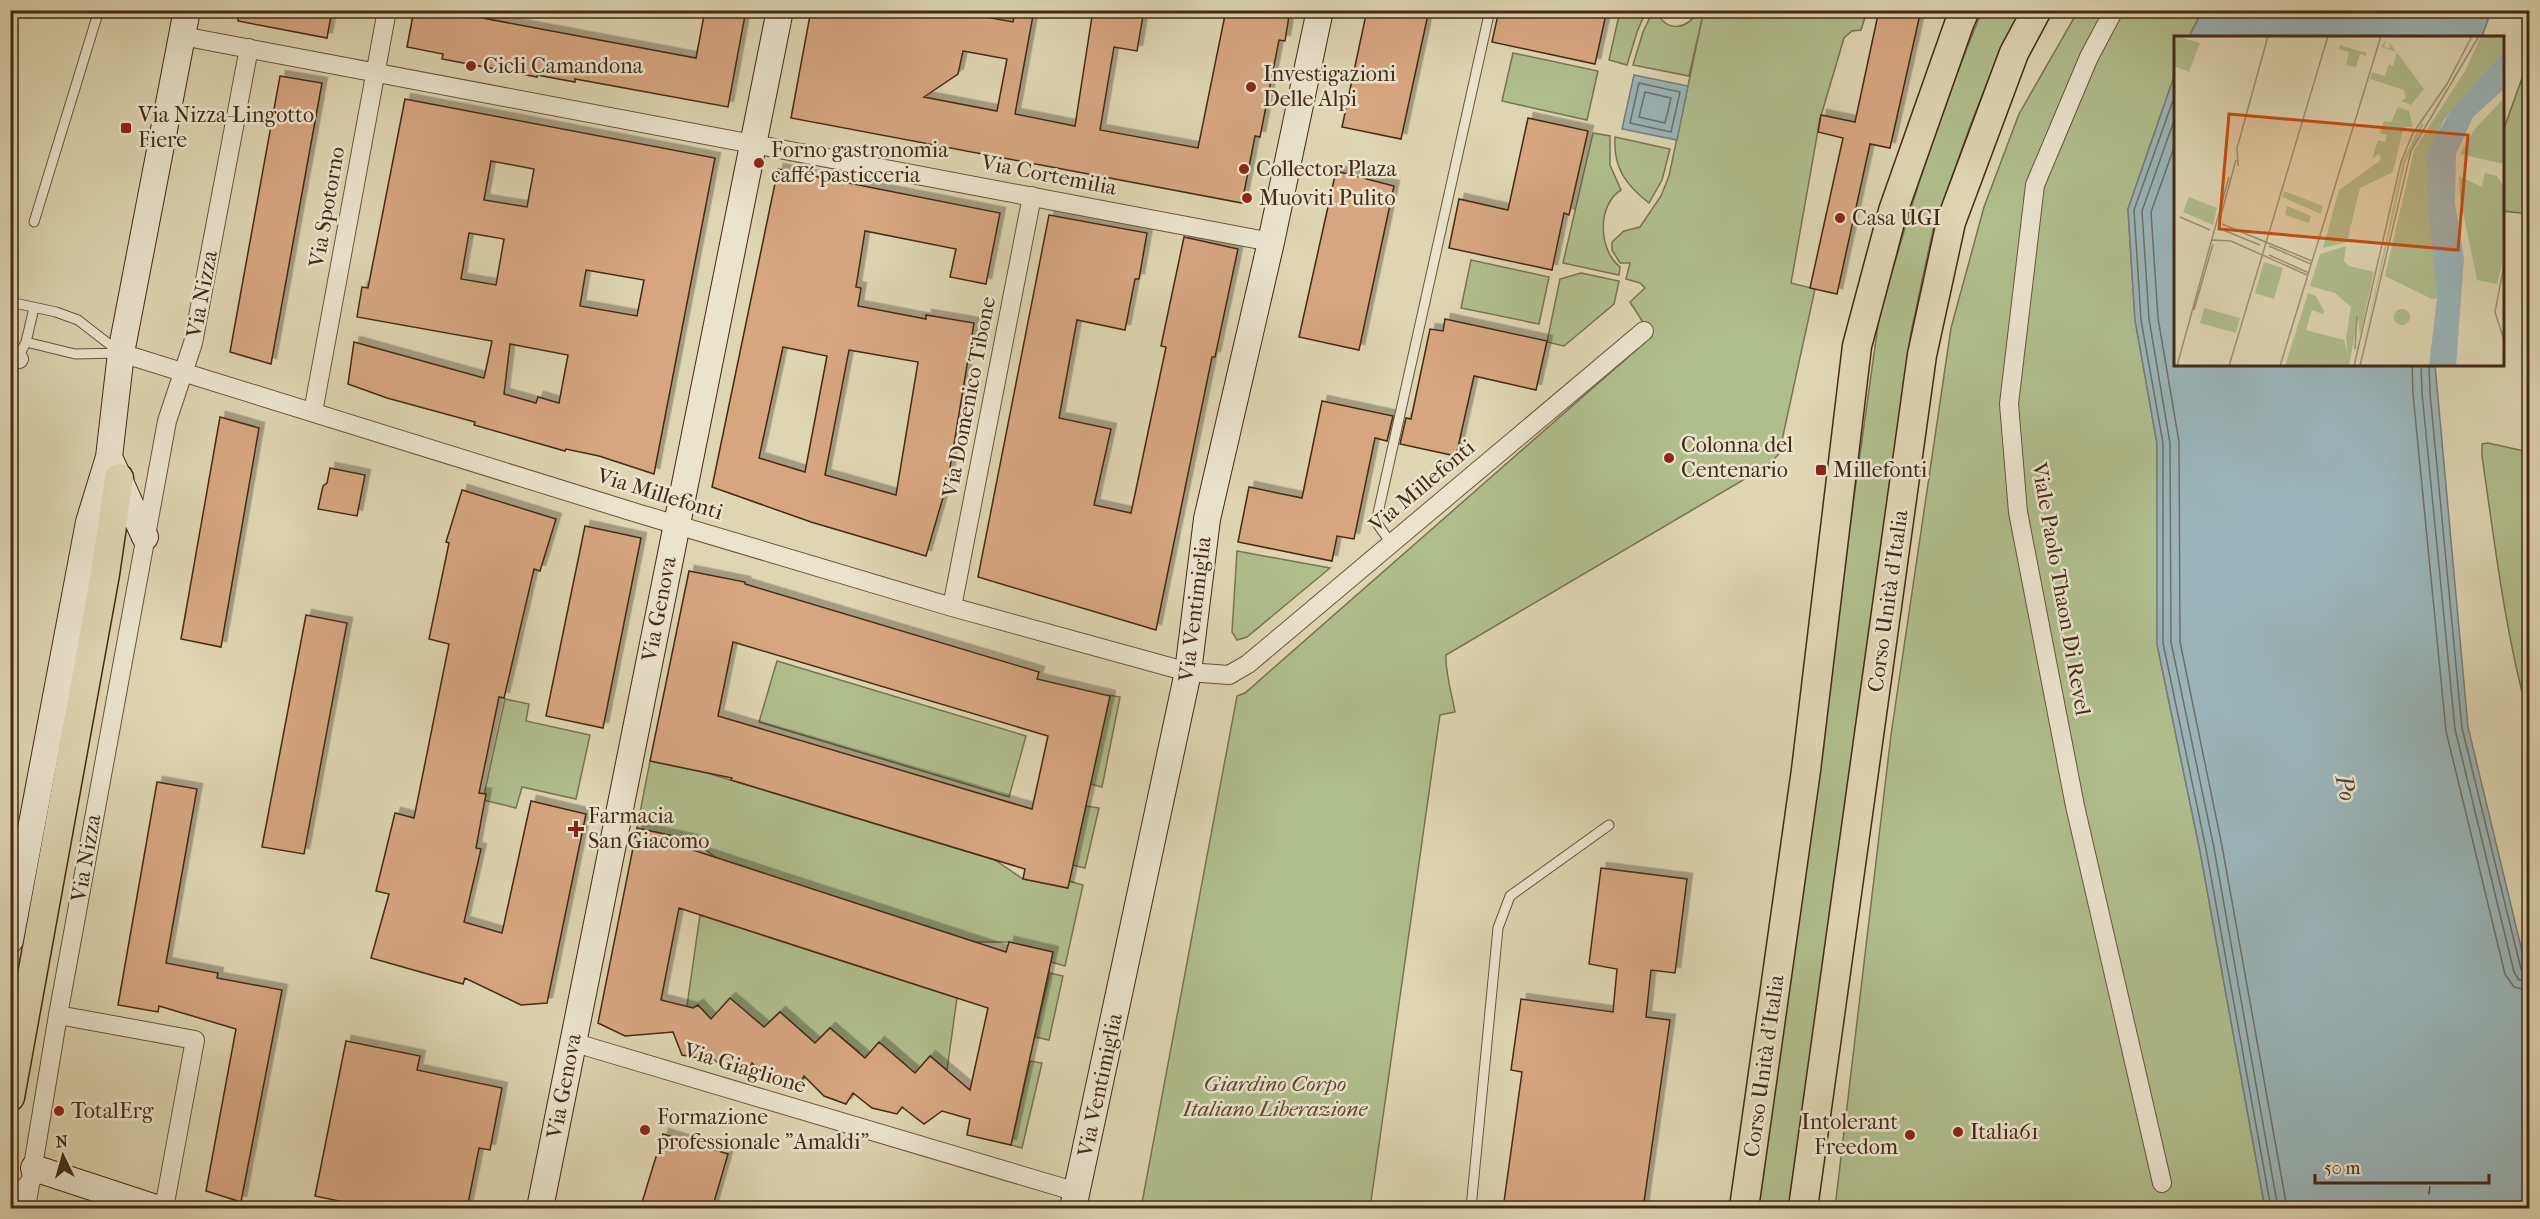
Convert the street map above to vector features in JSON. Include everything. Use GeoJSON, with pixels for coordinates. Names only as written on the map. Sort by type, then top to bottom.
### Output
{"type":"FeatureCollection","features":[{"type":"Feature","properties":{"kind":"main road","name":"Corso Unità d'Italia"},"geometry":{"type":"LineString","coordinates":[[1744,1209],[1806,770],[1857,346],[1893,211],[1965,10]]}},
{"type":"Feature","properties":{"kind":"main road","name":"Corso Unità d'Italia"},"geometry":{"type":"LineString","coordinates":[[1803,1209],[1922,355],[1951,222],[2014,53],[2037,10]]}},
{"type":"Feature","properties":{"kind":"main road"},"geometry":{"type":"LineString","coordinates":[[10,1097],[105,574],[114,467]]}},
{"type":"Feature","properties":{"kind":"street"},"geometry":{"type":"LineString","coordinates":[[10,940],[89,522],[114,467],[121,353],[187,10]]}},
{"type":"Feature","properties":{"kind":"street","name":"Via Spotorno"},"geometry":{"type":"LineString","coordinates":[[314,411],[387,10]]}},
{"type":"Feature","properties":{"kind":"street","name":"Via Genova"},"geometry":{"type":"LineString","coordinates":[[540,1209],[780,10]]}},
{"type":"Feature","properties":{"kind":"street","name":"Via Ventimiglia"},"geometry":{"type":"LineString","coordinates":[[1075,1200],[1188,672],[1206,519],[1270,242],[1320,10]]}},
{"type":"Feature","properties":{"kind":"street","name":"Viale Paolo Thaon Di Revel"},"geometry":{"type":"LineString","coordinates":[[2114,10],[2089,57],[2035,185],[2009,404],[2018,512],[2073,794],[2162,1184]]}},
{"type":"Feature","properties":{"kind":"street","name":"Via Cortemilia"},"geometry":{"type":"LineString","coordinates":[[182,36],[1270,242]]}},
{"type":"Feature","properties":{"kind":"street","name":"Via Nizza"},"geometry":{"type":"LineString","coordinates":[[26,1209],[58,1015],[167,421],[193,344],[249,48]]}},
{"type":"Feature","properties":{"kind":"street","name":"Via Domenico Tibone"},"geometry":{"type":"LineString","coordinates":[[952,607],[1032,196]]}},
{"type":"Feature","properties":{"kind":"street","name":"Via Millefonti"},"geometry":{"type":"LineString","coordinates":[[121,353],[952,607],[1188,672],[1229,675],[1248,664],[1644,331]]}},
{"type":"Feature","properties":{"kind":"street"},"geometry":{"type":"LineString","coordinates":[[114,467],[145,537]]}},
{"type":"Feature","properties":{"kind":"street"},"geometry":{"type":"LineString","coordinates":[[58,1015],[195,1040],[164,1209]]}},
{"type":"Feature","properties":{"kind":"street","name":"Via Giaglione"},"geometry":{"type":"LineString","coordinates":[[572,1042],[1075,1200]]}},
{"type":"Feature","properties":{"kind":"street"},"geometry":{"type":"LineString","coordinates":[[10,1202],[33,1174],[156,1209]]}},
{"type":"Feature","properties":{"kind":"lane"},"geometry":{"type":"LineString","coordinates":[[34,222],[99,10]]}},
{"type":"Feature","properties":{"kind":"lane"},"geometry":{"type":"LineString","coordinates":[[1392,543],[1376,522],[1490,10]]}},
{"type":"Feature","properties":{"kind":"lane"},"geometry":{"type":"LineString","coordinates":[[10,302],[56,312],[78,320],[121,353]]}},
{"type":"Feature","properties":{"kind":"lane"},"geometry":{"type":"LineString","coordinates":[[33,308],[16,355],[121,353]]}},
{"type":"Feature","properties":{"kind":"lane"},"geometry":{"type":"LineString","coordinates":[[1471,1209],[1498,928],[1510,896],[1609,825]]}},
{"type":"Feature","properties":{"kind":"green space"},"geometry":{"type":"Polygon","coordinates":[[[1620,11],[1646,11],[1627,65],[1609,60],[1620,11]]]}},
{"type":"Feature","properties":{"kind":"green space","name":"Giardino Corpo Italiano Liberazione"},"geometry":{"type":"Polygon","coordinates":[[[1653,11],[1656,11],[1666,23],[1677,26],[1688,22],[1698,11],[1867,11],[1861,30],[1852,31],[1844,38],[1820,119],[1791,283],[1815,289],[1779,454],[1767,466],[1446,655],[1455,712],[1440,715],[1370,1208],[1141,1208],[1237,696],[1245,693],[1652,336],[1630,302],[1645,288],[1640,283],[1626,279],[1630,263],[1620,263],[1612,250],[1612,242],[1624,231],[1640,227],[1661,196],[1669,176],[1702,19],[1689,76],[1633,65],[1643,32],[1653,11]]]}},
{"type":"Feature","properties":{"kind":"green space"},"geometry":{"type":"Polygon","coordinates":[[[1982,11],[2020,11],[1996,60],[1933,230],[1911,332],[1789,1208],[1755,1208],[1879,318],[1926,163],[1952,86],[1982,11]]]}},
{"type":"Feature","properties":{"kind":"green space"},"geometry":{"type":"Polygon","coordinates":[[[2078,11],[2202,11],[2190,36],[2174,36],[2174,77],[2128,209],[2135,320],[2157,443],[2157,644],[2200,851],[2265,1208],[1835,1208],[1891,735],[1951,328],[1984,207],[2019,114],[2078,11]]]}},
{"type":"Feature","properties":{"kind":"green space"},"geometry":{"type":"Polygon","coordinates":[[[1513,53],[1598,71],[1587,120],[1502,101],[1513,53]]]}},
{"type":"Feature","properties":{"kind":"green space"},"geometry":{"type":"Polygon","coordinates":[[[2529,59],[2529,214],[2504,211],[2504,128],[2529,59]]]}},
{"type":"Feature","properties":{"kind":"green space"},"geometry":{"type":"Polygon","coordinates":[[[1593,133],[1610,136],[1610,165],[1621,190],[1608,206],[1603,227],[1607,249],[1620,267],[1619,275],[1563,263],[1593,133]]]}},
{"type":"Feature","properties":{"kind":"green space"},"geometry":{"type":"Polygon","coordinates":[[[1615,137],[1670,149],[1662,180],[1649,203],[1623,175],[1616,158],[1615,137]]]}},
{"type":"Feature","properties":{"kind":"green space"},"geometry":{"type":"Polygon","coordinates":[[[1471,260],[1549,277],[1539,324],[1461,308],[1471,260]]]}},
{"type":"Feature","properties":{"kind":"green space"},"geometry":{"type":"Polygon","coordinates":[[[1581,273],[1619,281],[1614,304],[1564,346],[1547,342],[1560,279],[1581,273]]]}},
{"type":"Feature","properties":{"kind":"green space"},"geometry":{"type":"Polygon","coordinates":[[[2488,443],[2529,452],[2529,719],[2513,654],[2496,556],[2482,456],[2482,444],[2488,443]]]}},
{"type":"Feature","properties":{"kind":"green space"},"geometry":{"type":"Polygon","coordinates":[[[1237,551],[1330,568],[1247,637],[1237,640],[1232,632],[1237,551]]]}},
{"type":"Feature","properties":{"kind":"green space"},"geometry":{"type":"Polygon","coordinates":[[[777,661],[1026,736],[1009,797],[759,722],[777,661]]]}},
{"type":"Feature","properties":{"kind":"green space"},"geometry":{"type":"Polygon","coordinates":[[[1109,695],[1120,697],[1102,787],[1090,784],[1109,695]]]}},
{"type":"Feature","properties":{"kind":"green space"},"geometry":{"type":"Polygon","coordinates":[[[505,699],[529,704],[526,721],[590,735],[576,799],[522,787],[516,808],[483,800],[505,699]]]}},
{"type":"Feature","properties":{"kind":"green space"},"geometry":{"type":"Polygon","coordinates":[[[650,761],[707,773],[995,860],[1023,879],[1067,888],[1069,881],[1083,885],[1065,966],[1051,962],[1053,952],[1009,942],[975,942],[718,859],[692,840],[637,828],[650,761]]]}},
{"type":"Feature","properties":{"kind":"green space"},"geometry":{"type":"Polygon","coordinates":[[[1086,806],[1099,808],[1085,868],[1072,865],[1086,806]]]}},
{"type":"Feature","properties":{"kind":"green space"},"geometry":{"type":"Polygon","coordinates":[[[700,915],[957,998],[947,1070],[930,1056],[912,1077],[906,1065],[879,1043],[861,1063],[859,1052],[830,1028],[811,1047],[807,1036],[780,1012],[760,1032],[711,1019],[698,1005],[693,1008],[687,1006],[700,915]]]}},
{"type":"Feature","properties":{"kind":"green space"},"geometry":{"type":"Polygon","coordinates":[[[1050,973],[1063,976],[1049,1040],[1035,1037],[1050,973]]]}},
{"type":"Feature","properties":{"kind":"green space"},"geometry":{"type":"Polygon","coordinates":[[[1030,1061],[1042,1063],[1022,1148],[1011,1145],[1030,1061]]]}},
{"type":"Feature","properties":{"kind":"water"},"geometry":{"type":"Polygon","coordinates":[[[2202,10],[2491,11],[2482,36],[2189,36],[2202,10]]]}},
{"type":"Feature","properties":{"kind":"water"},"geometry":{"type":"Polygon","coordinates":[[[1634,75],[1688,86],[1677,140],[1622,129],[1634,75]]]}},
{"type":"Feature","properties":{"kind":"water","name":"Po"},"geometry":{"type":"Polygon","coordinates":[[[2174,77],[2174,366],[2435,366],[2468,727],[2529,980],[2529,1208],[2265,1208],[2200,851],[2157,644],[2157,443],[2135,320],[2128,209],[2174,77]]]}},
{"type":"Feature","properties":{"kind":"building"},"geometry":{"type":"Polygon","coordinates":[[[238,10],[332,10],[327,38],[238,21],[238,10]]]}},
{"type":"Feature","properties":{"kind":"building"},"geometry":{"type":"Polygon","coordinates":[[[414,10],[440,10],[696,58],[705,10],[746,10],[728,107],[575,79],[575,82],[537,75],[537,77],[442,59],[443,54],[407,47],[414,10]]]}},
{"type":"Feature","properties":{"kind":"building"},"geometry":{"type":"Polygon","coordinates":[[[811,10],[969,10],[968,14],[1013,22],[1015,10],[1034,10],[1015,114],[1075,126],[1093,10],[1144,10],[1137,51],[1114,47],[1100,130],[1198,148],[1226,10],[1290,10],[1285,41],[1279,40],[1260,137],[1255,136],[1242,203],[791,118],[811,10]],[[963,51],[958,74],[924,97],[997,111],[1007,59],[963,51]]]}},
{"type":"Feature","properties":{"kind":"building"},"geometry":{"type":"Polygon","coordinates":[[[1367,10],[1429,10],[1401,139],[1342,127],[1367,10]]]}},
{"type":"Feature","properties":{"kind":"building"},"geometry":{"type":"Polygon","coordinates":[[[1499,10],[1607,10],[1595,64],[1492,42],[1499,10]]]}},
{"type":"Feature","properties":{"kind":"building","name":"Casa UGI"},"geometry":{"type":"Polygon","coordinates":[[[1879,10],[1921,10],[1890,148],[1870,144],[1837,294],[1810,288],[1843,138],[1818,132],[1821,115],[1855,122],[1879,10]]]}},
{"type":"Feature","properties":{"kind":"building"},"geometry":{"type":"Polygon","coordinates":[[[280,76],[322,83],[271,364],[230,352],[280,76]]]}},
{"type":"Feature","properties":{"kind":"building"},"geometry":{"type":"Polygon","coordinates":[[[405,99],[715,158],[654,474],[599,456],[566,449],[565,451],[474,425],[475,422],[387,398],[348,384],[354,342],[484,378],[492,341],[357,317],[362,287],[368,288],[405,99]],[[491,161],[484,200],[527,207],[534,169],[491,161]],[[469,233],[461,279],[496,285],[504,239],[469,233]],[[586,270],[580,306],[637,316],[644,280],[586,270]],[[510,344],[504,394],[536,403],[538,397],[559,403],[568,355],[510,344]]]}},
{"type":"Feature","properties":{"kind":"building"},"geometry":{"type":"Polygon","coordinates":[[[1528,118],[1588,131],[1569,215],[1564,213],[1552,270],[1449,248],[1459,199],[1508,210],[1528,118]]]}},
{"type":"Feature","properties":{"kind":"building"},"geometry":{"type":"Polygon","coordinates":[[[778,169],[1000,213],[986,284],[950,277],[956,249],[865,231],[856,287],[861,288],[858,306],[926,319],[926,315],[974,323],[948,480],[926,556],[811,522],[712,487],[778,169]],[[783,347],[759,458],[805,472],[827,356],[783,347]],[[849,350],[825,475],[896,495],[918,362],[849,350]]]}},
{"type":"Feature","properties":{"kind":"building"},"geometry":{"type":"Polygon","coordinates":[[[1336,171],[1394,186],[1359,350],[1299,337],[1336,171]]]}},
{"type":"Feature","properties":{"kind":"building"},"geometry":{"type":"Polygon","coordinates":[[[1049,215],[1147,233],[1139,279],[1135,279],[1125,330],[1077,320],[1059,418],[1111,429],[1094,505],[1131,513],[1166,347],[1161,346],[1184,237],[1238,249],[1215,357],[1212,357],[1156,630],[978,577],[1049,215]]]}},
{"type":"Feature","properties":{"kind":"building"},"geometry":{"type":"Polygon","coordinates":[[[1445,319],[1547,341],[1536,390],[1474,376],[1456,456],[1400,444],[1406,418],[1411,419],[1430,329],[1443,331],[1445,319]]]}},
{"type":"Feature","properties":{"kind":"building"},"geometry":{"type":"Polygon","coordinates":[[[1322,401],[1393,416],[1387,441],[1375,438],[1354,539],[1337,536],[1332,561],[1238,542],[1249,487],[1302,498],[1322,401]]]}},
{"type":"Feature","properties":{"kind":"building"},"geometry":{"type":"Polygon","coordinates":[[[220,417],[259,428],[221,647],[181,639],[220,417]]]}},
{"type":"Feature","properties":{"kind":"building"},"geometry":{"type":"Polygon","coordinates":[[[330,468],[365,475],[357,516],[318,509],[330,468]]]}},
{"type":"Feature","properties":{"kind":"building"},"geometry":{"type":"Polygon","coordinates":[[[462,490],[556,519],[540,571],[534,569],[504,698],[499,697],[479,793],[486,794],[476,848],[481,849],[464,922],[502,933],[531,801],[586,814],[547,1003],[521,1005],[465,978],[463,984],[371,958],[389,894],[376,891],[395,813],[414,818],[449,644],[429,639],[449,543],[446,542],[462,490]]]}},
{"type":"Feature","properties":{"kind":"building"},"geometry":{"type":"Polygon","coordinates":[[[585,526],[641,538],[603,728],[546,716],[585,526]]]}},
{"type":"Feature","properties":{"kind":"building"},"geometry":{"type":"Polygon","coordinates":[[[689,571],[745,582],[745,584],[1039,672],[1037,679],[1110,696],[1068,888],[1023,879],[1025,869],[731,780],[732,778],[650,761],[689,571]],[[733,642],[718,716],[1032,809],[1048,736],[733,642]]]}},
{"type":"Feature","properties":{"kind":"building"},"geometry":{"type":"Polygon","coordinates":[[[306,615],[347,623],[304,854],[262,847],[306,615]]]}},
{"type":"Feature","properties":{"kind":"building"},"geometry":{"type":"Polygon","coordinates":[[[157,782],[197,789],[166,963],[218,973],[217,978],[282,990],[241,1202],[206,1191],[236,1029],[159,1006],[158,1012],[118,1005],[157,782]]]}},
{"type":"Feature","properties":{"kind":"building"},"geometry":{"type":"Polygon","coordinates":[[[637,828],[692,840],[690,849],[1006,952],[1009,942],[1053,952],[1011,1145],[967,1135],[970,1119],[942,1111],[924,1124],[902,1107],[897,1114],[872,1108],[853,1093],[846,1104],[824,1096],[804,1076],[797,1090],[775,1085],[752,1063],[748,1073],[724,1068],[702,1050],[698,1058],[682,1055],[673,1032],[625,1036],[598,1023],[637,828]],[[679,908],[661,1000],[693,1008],[698,1005],[711,1019],[730,998],[764,1027],[780,1012],[815,1043],[830,1028],[865,1058],[879,1042],[915,1073],[930,1056],[970,1090],[988,1008],[679,908]]]}},
{"type":"Feature","properties":{"kind":"building"},"geometry":{"type":"Polygon","coordinates":[[[1601,868],[1687,879],[1675,973],[1651,970],[1646,1017],[1670,1020],[1643,1209],[1503,1209],[1522,1072],[1511,1070],[1521,999],[1613,1012],[1617,969],[1589,964],[1601,868]]]}},
{"type":"Feature","properties":{"kind":"building"},"geometry":{"type":"Polygon","coordinates":[[[346,1041],[420,1056],[417,1070],[502,1088],[490,1150],[479,1148],[467,1209],[377,1209],[315,1196],[346,1041]]]}},
{"type":"Feature","properties":{"kind":"building"},"geometry":{"type":"Polygon","coordinates":[[[663,1134],[728,1154],[712,1209],[640,1209],[663,1134]]]}},
{"type":"Feature","properties":{"kind":"ferry route"},"geometry":{"type":"LineString","coordinates":[[2427,1208],[2430,1186]]}},
{"type":"Feature","properties":{"kind":"place","name":"Cicli Camandona"},"geometry":{"type":"Point","coordinates":[471,66]}},
{"type":"Feature","properties":{"kind":"place","name":"Investigazioni Delle Alpi"},"geometry":{"type":"Point","coordinates":[1251,87]}},
{"type":"Feature","properties":{"kind":"place","name":"Via Nizza-Lingotto Fiere"},"geometry":{"type":"Point","coordinates":[126,128]}},
{"type":"Feature","properties":{"kind":"place","name":"Forno gastronomia caffé pasticceria"},"geometry":{"type":"Point","coordinates":[759,163]}},
{"type":"Feature","properties":{"kind":"place","name":"Collector Plaza"},"geometry":{"type":"Point","coordinates":[1244,169]}},
{"type":"Feature","properties":{"kind":"place","name":"Muoviti Pulito"},"geometry":{"type":"Point","coordinates":[1247,198]}},
{"type":"Feature","properties":{"kind":"place","name":"Casa UGI"},"geometry":{"type":"Point","coordinates":[1840,218]}},
{"type":"Feature","properties":{"kind":"place","name":"Colonna del Centenario"},"geometry":{"type":"Point","coordinates":[1669,458]}},
{"type":"Feature","properties":{"kind":"place","name":"Millefonti"},"geometry":{"type":"Point","coordinates":[1821,470]}},
{"type":"Feature","properties":{"kind":"place","name":"Farmacia San Giacomo"},"geometry":{"type":"Point","coordinates":[576,829]}},
{"type":"Feature","properties":{"kind":"place","name":"TotalErg"},"geometry":{"type":"Point","coordinates":[59,1111]}},
{"type":"Feature","properties":{"kind":"place","name":"Formazione professionale \"Amaldi\""},"geometry":{"type":"Point","coordinates":[645,1130]}},
{"type":"Feature","properties":{"kind":"place","name":"Italia61"},"geometry":{"type":"Point","coordinates":[1958,1132]}},
{"type":"Feature","properties":{"kind":"place","name":"Intolerant Freedom"},"geometry":{"type":"Point","coordinates":[1910,1135]}}]}
